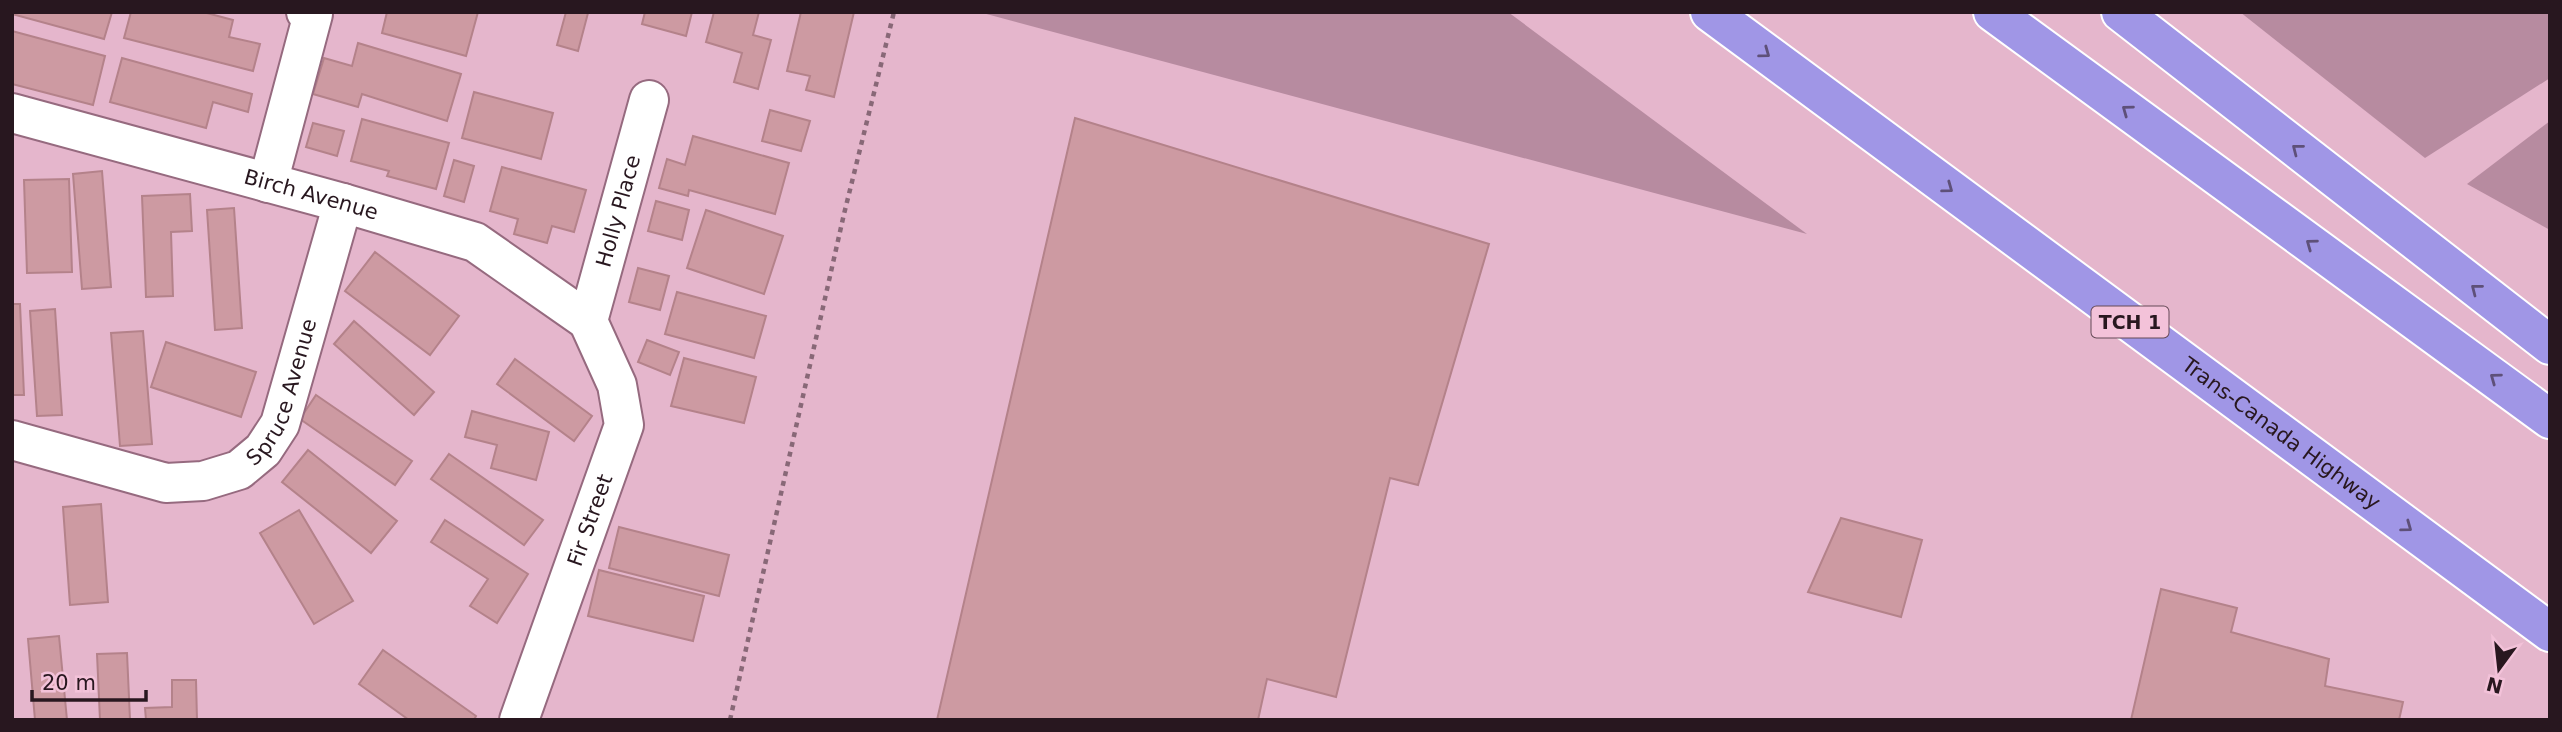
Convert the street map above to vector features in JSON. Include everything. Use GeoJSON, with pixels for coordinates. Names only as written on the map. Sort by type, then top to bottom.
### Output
{"type":"FeatureCollection","features":[{"type":"Feature","properties":{"kind":"highway","name":"Trans-Canada Highway"},"geometry":{"type":"LineString","coordinates":[[1710,12],[2550,632]]}},
{"type":"Feature","properties":{"kind":"highway"},"geometry":{"type":"LineString","coordinates":[[1993,12],[2550,419]]}},
{"type":"Feature","properties":{"kind":"highway"},"geometry":{"type":"LineString","coordinates":[[2121,12],[2550,345]]}},
{"type":"Feature","properties":{"kind":"lane"},"geometry":{"type":"LineString","coordinates":[[268,183],[313,14],[306,12]]}},
{"type":"Feature","properties":{"kind":"lane","name":"Holly Place"},"geometry":{"type":"LineString","coordinates":[[588,321],[649,100]]}},
{"type":"Feature","properties":{"kind":"lane","name":"Birch Avenue"},"geometry":{"type":"LineString","coordinates":[[12,113],[344,203],[475,242],[588,321]]}},
{"type":"Feature","properties":{"kind":"lane","name":"Spruce Avenue"},"geometry":{"type":"LineString","coordinates":[[12,440],[166,484],[204,481],[239,470],[263,450],[280,424],[344,203]]}},
{"type":"Feature","properties":{"kind":"lane","name":"Fir Street"},"geometry":{"type":"LineString","coordinates":[[519,720],[624,425],[617,386],[588,321]]}},
{"type":"Feature","properties":{"kind":"path"},"geometry":{"type":"LineString","coordinates":[[730,720],[844,214],[894,12]]}},
{"type":"Feature","properties":{"kind":"shaded area"},"geometry":{"type":"Polygon","coordinates":[[[979,12],[1508,12],[1807,234],[979,12]]]}},
{"type":"Feature","properties":{"kind":"shaded area"},"geometry":{"type":"Polygon","coordinates":[[[2240,12],[2550,12],[2550,78],[2425,158],[2240,12]]]}},
{"type":"Feature","properties":{"kind":"shaded area"},"geometry":{"type":"Polygon","coordinates":[[[2550,121],[2550,230],[2467,184],[2550,121]]]}},
{"type":"Feature","properties":{"kind":"building"},"geometry":{"type":"Polygon","coordinates":[[[12,12],[112,12],[104,39],[12,12]]]}},
{"type":"Feature","properties":{"kind":"building"},"geometry":{"type":"Polygon","coordinates":[[[131,12],[203,12],[233,20],[229,37],[260,44],[253,71],[124,38],[131,12]]]}},
{"type":"Feature","properties":{"kind":"building"},"geometry":{"type":"Polygon","coordinates":[[[387,12],[478,12],[466,56],[382,33],[387,12]]]}},
{"type":"Feature","properties":{"kind":"building"},"geometry":{"type":"Polygon","coordinates":[[[566,12],[588,13],[578,51],[557,45],[566,12]]]}},
{"type":"Feature","properties":{"kind":"building"},"geometry":{"type":"Polygon","coordinates":[[[645,12],[692,12],[686,36],[642,24],[645,12]]]}},
{"type":"Feature","properties":{"kind":"building"},"geometry":{"type":"Polygon","coordinates":[[[714,12],[759,12],[753,35],[771,40],[758,89],[734,82],[742,53],[706,42],[714,12]]]}},
{"type":"Feature","properties":{"kind":"building"},"geometry":{"type":"Polygon","coordinates":[[[801,12],[854,12],[834,97],[806,90],[810,76],[787,71],[801,12]]]}},
{"type":"Feature","properties":{"kind":"building"},"geometry":{"type":"Polygon","coordinates":[[[12,31],[105,56],[93,105],[12,84],[12,31]]]}},
{"type":"Feature","properties":{"kind":"building"},"geometry":{"type":"Polygon","coordinates":[[[358,43],[461,74],[447,121],[362,94],[358,107],[313,94],[324,58],[352,66],[358,43]]]}},
{"type":"Feature","properties":{"kind":"building"},"geometry":{"type":"Polygon","coordinates":[[[122,58],[252,94],[248,112],[213,102],[206,128],[110,102],[122,58]]]}},
{"type":"Feature","properties":{"kind":"building"},"geometry":{"type":"Polygon","coordinates":[[[474,92],[553,113],[541,159],[462,138],[474,92]]]}},
{"type":"Feature","properties":{"kind":"building"},"geometry":{"type":"Polygon","coordinates":[[[770,110],[810,121],[801,151],[762,141],[770,110]]]}},
{"type":"Feature","properties":{"kind":"building"},"geometry":{"type":"Polygon","coordinates":[[[1075,118],[1489,244],[1418,485],[1390,478],[1336,697],[1267,679],[1258,720],[937,720],[1075,118]]]}},
{"type":"Feature","properties":{"kind":"building"},"geometry":{"type":"Polygon","coordinates":[[[362,119],[449,143],[436,189],[387,176],[389,171],[351,161],[362,119]]]}},
{"type":"Feature","properties":{"kind":"building"},"geometry":{"type":"Polygon","coordinates":[[[313,123],[344,131],[337,156],[306,147],[313,123]]]}},
{"type":"Feature","properties":{"kind":"building"},"geometry":{"type":"Polygon","coordinates":[[[693,136],[789,163],[775,214],[689,190],[688,196],[659,188],[667,159],[685,165],[693,136]]]}},
{"type":"Feature","properties":{"kind":"building"},"geometry":{"type":"Polygon","coordinates":[[[454,160],[474,166],[464,202],[444,196],[454,160]]]}},
{"type":"Feature","properties":{"kind":"building"},"geometry":{"type":"Polygon","coordinates":[[[502,167],[586,190],[574,232],[552,226],[547,243],[514,234],[518,219],[490,211],[502,167]]]}},
{"type":"Feature","properties":{"kind":"building"},"geometry":{"type":"Polygon","coordinates":[[[102,171],[111,287],[82,289],[73,174],[102,171]]]}},
{"type":"Feature","properties":{"kind":"building"},"geometry":{"type":"Polygon","coordinates":[[[69,179],[72,272],[27,273],[24,180],[69,179]]]}},
{"type":"Feature","properties":{"kind":"building"},"geometry":{"type":"Polygon","coordinates":[[[190,194],[192,231],[171,232],[173,296],[146,297],[142,196],[190,194]]]}},
{"type":"Feature","properties":{"kind":"building"},"geometry":{"type":"Polygon","coordinates":[[[656,201],[689,210],[682,240],[648,231],[656,201]]]}},
{"type":"Feature","properties":{"kind":"building"},"geometry":{"type":"Polygon","coordinates":[[[234,208],[242,328],[215,330],[207,210],[234,208]]]}},
{"type":"Feature","properties":{"kind":"building"},"geometry":{"type":"Polygon","coordinates":[[[706,210],[783,236],[764,294],[687,268],[706,210]]]}},
{"type":"Feature","properties":{"kind":"building"},"geometry":{"type":"Polygon","coordinates":[[[375,252],[459,316],[430,355],[345,291],[375,252]]]}},
{"type":"Feature","properties":{"kind":"building"},"geometry":{"type":"Polygon","coordinates":[[[638,268],[669,276],[660,310],[629,302],[638,268]]]}},
{"type":"Feature","properties":{"kind":"building"},"geometry":{"type":"Polygon","coordinates":[[[677,292],[766,316],[754,358],[665,334],[677,292]]]}},
{"type":"Feature","properties":{"kind":"building"},"geometry":{"type":"Polygon","coordinates":[[[12,304],[20,304],[24,395],[12,395],[12,304]]]}},
{"type":"Feature","properties":{"kind":"building"},"geometry":{"type":"Polygon","coordinates":[[[55,309],[62,415],[37,416],[30,311],[55,309]]]}},
{"type":"Feature","properties":{"kind":"building"},"geometry":{"type":"Polygon","coordinates":[[[354,321],[434,392],[414,415],[334,344],[354,321]]]}},
{"type":"Feature","properties":{"kind":"building"},"geometry":{"type":"Polygon","coordinates":[[[143,331],[152,444],[120,446],[111,333],[143,331]]]}},
{"type":"Feature","properties":{"kind":"building"},"geometry":{"type":"Polygon","coordinates":[[[647,340],[679,352],[670,375],[638,362],[647,340]]]}},
{"type":"Feature","properties":{"kind":"building"},"geometry":{"type":"Polygon","coordinates":[[[166,342],[256,372],[241,417],[151,387],[166,342]]]}},
{"type":"Feature","properties":{"kind":"building"},"geometry":{"type":"Polygon","coordinates":[[[684,358],[756,377],[744,423],[671,406],[684,358]]]}},
{"type":"Feature","properties":{"kind":"building"},"geometry":{"type":"Polygon","coordinates":[[[515,359],[592,416],[574,441],[497,384],[515,359]]]}},
{"type":"Feature","properties":{"kind":"building"},"geometry":{"type":"Polygon","coordinates":[[[316,395],[412,461],[395,485],[300,419],[316,395]]]}},
{"type":"Feature","properties":{"kind":"building"},"geometry":{"type":"Polygon","coordinates":[[[472,411],[549,432],[536,480],[491,468],[497,445],[465,437],[472,411]]]}},
{"type":"Feature","properties":{"kind":"building"},"geometry":{"type":"Polygon","coordinates":[[[308,450],[397,521],[371,553],[282,482],[308,450]]]}},
{"type":"Feature","properties":{"kind":"building"},"geometry":{"type":"Polygon","coordinates":[[[449,454],[543,520],[524,545],[431,479],[449,454]]]}},
{"type":"Feature","properties":{"kind":"building"},"geometry":{"type":"Polygon","coordinates":[[[101,504],[108,602],[70,605],[63,507],[101,504]]]}},
{"type":"Feature","properties":{"kind":"building"},"geometry":{"type":"Polygon","coordinates":[[[299,510],[353,601],[314,624],[260,533],[299,510]]]}},
{"type":"Feature","properties":{"kind":"building"},"geometry":{"type":"Polygon","coordinates":[[[1841,518],[1922,540],[1901,617],[1808,592],[1841,518]]]}},
{"type":"Feature","properties":{"kind":"building"},"geometry":{"type":"Polygon","coordinates":[[[445,520],[528,574],[497,623],[470,606],[488,579],[431,542],[445,520]]]}},
{"type":"Feature","properties":{"kind":"building"},"geometry":{"type":"Polygon","coordinates":[[[619,527],[729,555],[719,596],[609,568],[619,527]]]}},
{"type":"Feature","properties":{"kind":"building"},"geometry":{"type":"Polygon","coordinates":[[[599,570],[704,596],[693,641],[588,616],[599,570]]]}},
{"type":"Feature","properties":{"kind":"building"},"geometry":{"type":"Polygon","coordinates":[[[2161,589],[2237,608],[2231,632],[2329,659],[2325,686],[2403,702],[2399,720],[2131,720],[2161,589]]]}},
{"type":"Feature","properties":{"kind":"building"},"geometry":{"type":"Polygon","coordinates":[[[59,636],[67,720],[35,720],[28,639],[59,636]]]}},
{"type":"Feature","properties":{"kind":"building"},"geometry":{"type":"Polygon","coordinates":[[[383,650],[476,716],[474,720],[409,720],[359,684],[383,650]]]}},
{"type":"Feature","properties":{"kind":"building"},"geometry":{"type":"Polygon","coordinates":[[[127,653],[130,720],[100,720],[97,654],[127,653]]]}},
{"type":"Feature","properties":{"kind":"building"},"geometry":{"type":"Polygon","coordinates":[[[172,680],[196,680],[197,720],[146,720],[145,708],[172,707],[172,680]]]}}]}
